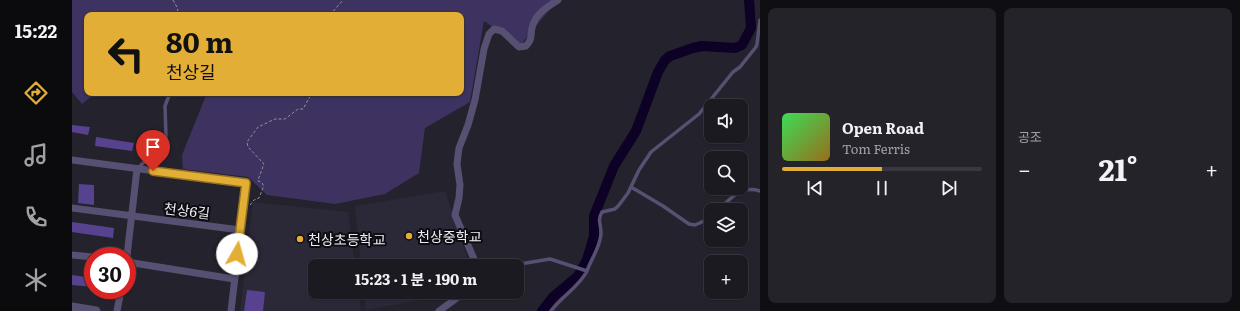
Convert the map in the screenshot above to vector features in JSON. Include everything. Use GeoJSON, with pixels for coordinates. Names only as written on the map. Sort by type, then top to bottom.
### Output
{"type":"FeatureCollection","features":[{"type":"Feature","properties":{"kind":"street"},"geometry":{"type":"LineString","coordinates":[[474,259],[455,216],[459,192],[457,164],[459,148],[468,125],[475,100],[484,49],[489,34],[494,29],[502,31],[519,47],[526,46],[531,40],[532,27],[539,13],[558,0]]}},
{"type":"Feature","properties":{"kind":"street"},"geometry":{"type":"LineString","coordinates":[[72,160],[246,183],[231,311]]}},
{"type":"Feature","properties":{"kind":"street"},"geometry":{"type":"LineString","coordinates":[[127,247],[137,169]]}},
{"type":"Feature","properties":{"kind":"street","name":"천상6길"},"geometry":{"type":"LineString","coordinates":[[72,208],[240,230]]}},
{"type":"Feature","properties":{"kind":"street"},"geometry":{"type":"LineString","coordinates":[[72,254],[84,256]]}},
{"type":"Feature","properties":{"kind":"street"},"geometry":{"type":"LineString","coordinates":[[136,263],[234,279]]}},
{"type":"Feature","properties":{"kind":"street"},"geometry":{"type":"LineString","coordinates":[[117,311],[119,299]]}},
{"type":"Feature","properties":{"kind":"street"},"geometry":{"type":"LineString","coordinates":[[439,311],[455,299]]}},
{"type":"Feature","properties":{"kind":"street"},"geometry":{"type":"LineString","coordinates":[[72,307],[96,311]]}},
{"type":"Feature","properties":{"kind":"lane"},"geometry":{"type":"LineString","coordinates":[[551,311],[561,298],[583,278],[601,234],[598,219],[602,212],[620,205],[628,194],[639,170],[651,152],[699,114],[733,72],[756,47],[760,20]]}},
{"type":"Feature","properties":{"kind":"lane"},"geometry":{"type":"LineString","coordinates":[[137,169],[163,144],[166,136],[165,106],[169,96]]}},
{"type":"Feature","properties":{"kind":"lane"},"geometry":{"type":"LineString","coordinates":[[631,187],[689,224],[695,225],[704,221]]}},
{"type":"Feature","properties":{"kind":"lane"},"geometry":{"type":"LineString","coordinates":[[726,203],[734,194],[741,191],[754,189],[760,191]]}},
{"type":"Feature","properties":{"kind":"lane"},"geometry":{"type":"LineString","coordinates":[[524,263],[550,259],[586,271]]}},
{"type":"Feature","properties":{"kind":"path"},"geometry":{"type":"LineString","coordinates":[[173,0],[178,9],[177,12]]}},
{"type":"Feature","properties":{"kind":"path"},"geometry":{"type":"LineString","coordinates":[[333,12],[343,0]]}},
{"type":"Feature","properties":{"kind":"path"},"geometry":{"type":"LineString","coordinates":[[249,206],[254,200],[259,198],[261,194],[263,184],[258,180],[264,164],[248,147],[247,142],[258,127],[275,119],[285,119],[298,109],[303,109],[310,96]]}},
{"type":"Feature","properties":{"kind":"shaded area"},"geometry":{"type":"Polygon","coordinates":[[[72,0],[557,0],[520,46],[484,21],[470,102],[425,128],[419,173],[385,194],[335,204],[267,195],[248,177],[183,169],[182,155],[206,96],[464,96],[464,12],[84,12],[84,96],[92,96],[82,104],[72,92],[72,0]]]}},
{"type":"Feature","properties":{"kind":"shaded area","name":"천상중학교"},"geometry":{"type":"Polygon","coordinates":[[[445,191],[468,259],[360,259],[355,206],[445,191]]]}},
{"type":"Feature","properties":{"kind":"shaded area","name":"천상초등학교"},"geometry":{"type":"Polygon","coordinates":[[[253,202],[348,212],[354,259],[308,259],[308,299],[359,299],[361,311],[240,311],[253,202]]]}},
{"type":"Feature","properties":{"kind":"shaded area"},"geometry":{"type":"Polygon","coordinates":[[[365,299],[425,299],[366,310],[365,299]]]}},
{"type":"Feature","properties":{"kind":"building"},"geometry":{"type":"Polygon","coordinates":[[[72,125],[90,127],[88,135],[72,132],[72,125]]]}},
{"type":"Feature","properties":{"kind":"building"},"geometry":{"type":"Polygon","coordinates":[[[96,137],[134,143],[132,151],[95,146],[96,137]]]}},
{"type":"Feature","properties":{"kind":"building"},"geometry":{"type":"Polygon","coordinates":[[[79,184],[94,185],[94,205],[78,203],[79,184]]]}},
{"type":"Feature","properties":{"kind":"building"},"geometry":{"type":"Polygon","coordinates":[[[72,222],[114,228],[113,238],[72,232],[72,222]]]}},
{"type":"Feature","properties":{"kind":"building"},"geometry":{"type":"Polygon","coordinates":[[[72,275],[84,277],[84,286],[72,285],[72,275]]]}},
{"type":"Feature","properties":{"kind":"building"},"geometry":{"type":"Polygon","coordinates":[[[247,290],[265,292],[263,311],[244,311],[247,290]]]}},
{"type":"Feature","properties":{"kind":"waterway"},"geometry":{"type":"LineString","coordinates":[[542,311],[553,297],[578,276],[587,260],[594,236],[594,216],[614,166],[636,131],[658,72],[665,60],[670,56],[702,46],[735,48],[742,45],[751,28],[749,0]]}},
{"type":"Feature","properties":{"kind":"place","name":"천상중학교"},"geometry":{"type":"Point","coordinates":[409,236]}},
{"type":"Feature","properties":{"kind":"place","name":"천상초등학교"},"geometry":{"type":"Point","coordinates":[300,239]}},
{"type":"Feature","properties":{"kind":"route"},"geometry":{"type":"LineString","coordinates":[[153,171],[246,183],[237,254]]}}]}
